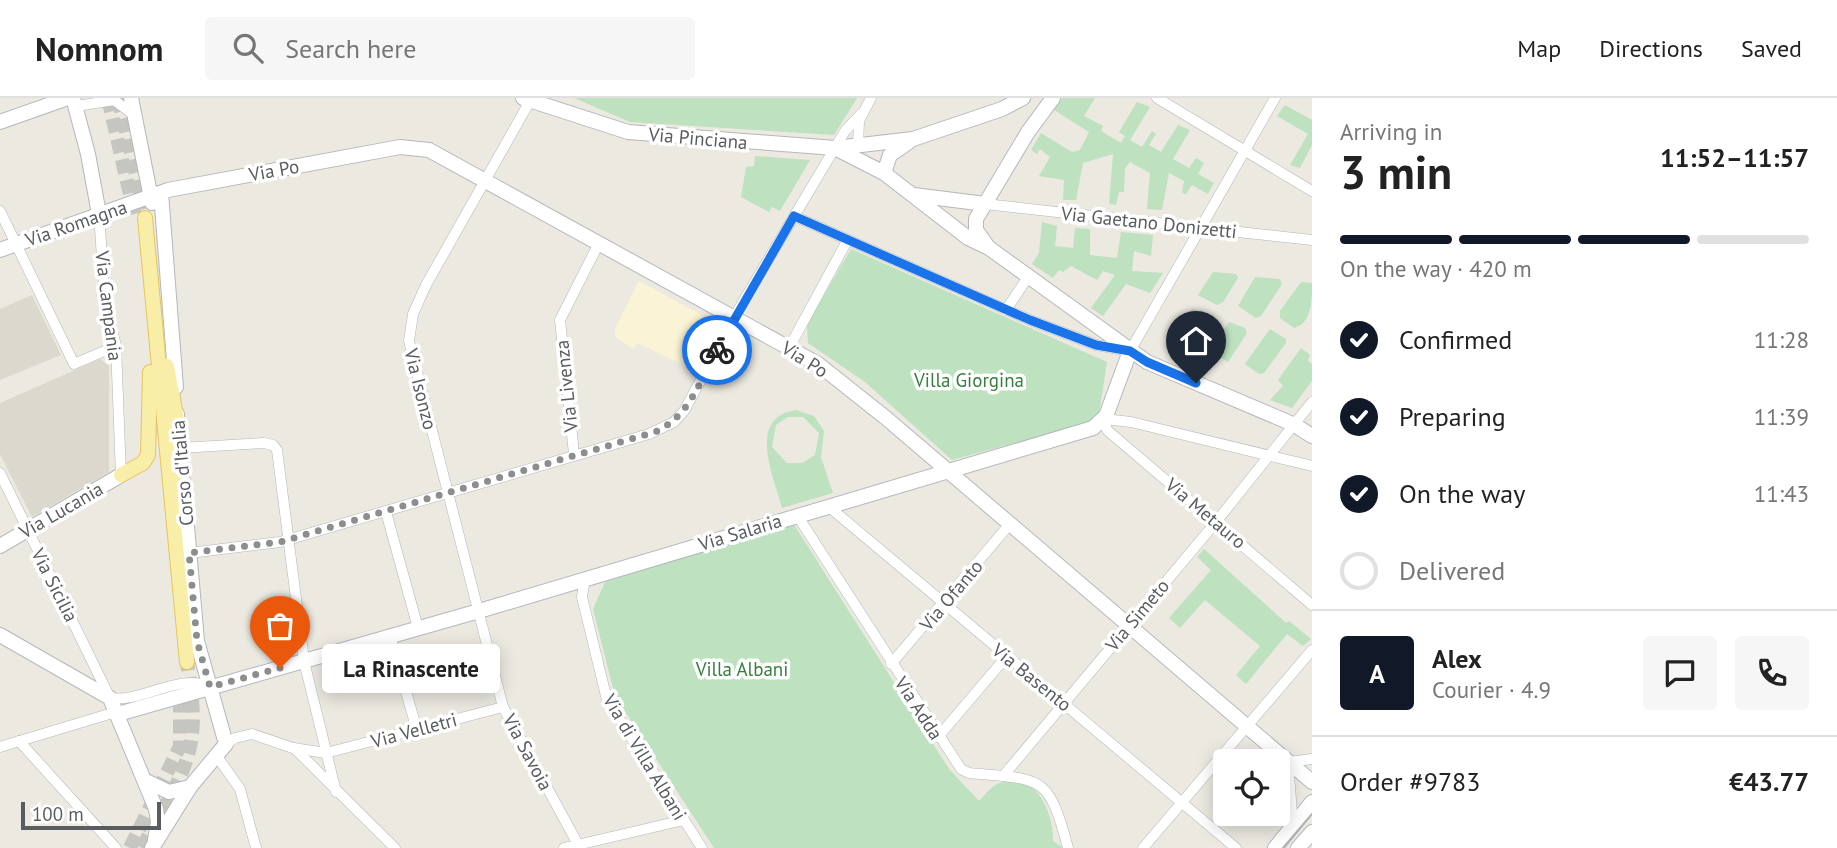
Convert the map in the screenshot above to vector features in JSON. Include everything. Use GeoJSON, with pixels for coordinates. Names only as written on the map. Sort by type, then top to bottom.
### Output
{"type":"FeatureCollection","features":[{"type":"Feature","properties":{"kind":"main road","name":"Corso d'Italia"},"geometry":{"type":"LineString","coordinates":[[141,219],[152,280],[177,556],[150,372],[141,219]]}},
{"type":"Feature","properties":{"kind":"main road"},"geometry":{"type":"LineString","coordinates":[[152,280],[178,426]]}},
{"type":"Feature","properties":{"kind":"main road"},"geometry":{"type":"LineString","coordinates":[[121,475],[143,463],[148,455],[150,372]]}},
{"type":"Feature","properties":{"kind":"main road"},"geometry":{"type":"LineString","coordinates":[[180,448],[177,556],[183,663]]}},
{"type":"Feature","properties":{"kind":"street","name":"Corso d'Italia"},"geometry":{"type":"LineString","coordinates":[[131,98],[156,195],[171,299],[180,448]]}},
{"type":"Feature","properties":{"kind":"street"},"geometry":{"type":"LineString","coordinates":[[858,146],[857,131],[862,113],[871,98]]}},
{"type":"Feature","properties":{"kind":"street"},"geometry":{"type":"LineString","coordinates":[[835,148],[913,139],[1002,109],[1023,98]]}},
{"type":"Feature","properties":{"kind":"street"},"geometry":{"type":"LineString","coordinates":[[989,248],[975,227],[985,204],[1028,132],[1053,98]]}},
{"type":"Feature","properties":{"kind":"street"},"geometry":{"type":"LineString","coordinates":[[1157,98],[1312,191]]}},
{"type":"Feature","properties":{"kind":"street"},"geometry":{"type":"LineString","coordinates":[[1275,98],[1130,351],[1104,419],[1131,422],[1312,466]]}},
{"type":"Feature","properties":{"kind":"street"},"geometry":{"type":"LineString","coordinates":[[0,122],[73,101],[114,100],[135,116]]}},
{"type":"Feature","properties":{"kind":"street","name":"Via Pinciana"},"geometry":{"type":"LineString","coordinates":[[526,100],[555,103],[613,128],[633,132],[835,148]]}},
{"type":"Feature","properties":{"kind":"street","name":"Via Isonzo"},"geometry":{"type":"LineString","coordinates":[[479,611],[412,358],[410,331],[426,285],[487,180],[526,100]]}},
{"type":"Feature","properties":{"kind":"street","name":"Via Campania"},"geometry":{"type":"LineString","coordinates":[[73,101],[99,214],[105,301],[116,346],[121,475]]}},
{"type":"Feature","properties":{"kind":"street"},"geometry":{"type":"LineString","coordinates":[[1002,109],[1027,111],[1030,119],[1028,132]]}},
{"type":"Feature","properties":{"kind":"street"},"geometry":{"type":"LineString","coordinates":[[177,556],[288,540],[649,434],[677,419],[850,123],[862,113]]}},
{"type":"Feature","properties":{"kind":"street"},"geometry":{"type":"LineString","coordinates":[[884,173],[890,155],[913,139]]}},
{"type":"Feature","properties":{"kind":"street","name":"Via Po"},"geometry":{"type":"LineString","coordinates":[[156,195],[410,146],[433,151],[789,348],[836,378],[1273,749]]}},
{"type":"Feature","properties":{"kind":"street"},"geometry":{"type":"LineString","coordinates":[[835,148],[884,173],[968,238],[989,248],[1147,362],[1294,425],[1312,436]]}},
{"type":"Feature","properties":{"kind":"street"},"geometry":{"type":"LineString","coordinates":[[912,194],[985,204]]}},
{"type":"Feature","properties":{"kind":"street","name":"Via Romagna"},"geometry":{"type":"LineString","coordinates":[[0,250],[156,195]]}},
{"type":"Feature","properties":{"kind":"street","name":"Via Gaetano Donizetti"},"geometry":{"type":"LineString","coordinates":[[985,204],[1312,240]]}},
{"type":"Feature","properties":{"kind":"street"},"geometry":{"type":"LineString","coordinates":[[0,211],[74,364],[116,346]]}},
{"type":"Feature","properties":{"kind":"street"},"geometry":{"type":"LineString","coordinates":[[794,216],[1006,310],[1087,342],[1130,351]]}},
{"type":"Feature","properties":{"kind":"street"},"geometry":{"type":"LineString","coordinates":[[789,348],[848,241]]}},
{"type":"Feature","properties":{"kind":"street","name":"Via Livenza"},"geometry":{"type":"LineString","coordinates":[[574,454],[560,320],[599,243]]}},
{"type":"Feature","properties":{"kind":"street"},"geometry":{"type":"LineString","coordinates":[[1006,310],[1028,277]]}},
{"type":"Feature","properties":{"kind":"street","name":"Via Simeto"},"geometry":{"type":"LineString","coordinates":[[1004,775],[1216,522],[1270,455],[1284,433],[1312,402]]}},
{"type":"Feature","properties":{"kind":"street","name":"Via Salaria"},"geometry":{"type":"LineString","coordinates":[[118,714],[479,611],[945,470],[1090,429],[1104,419]]}},
{"type":"Feature","properties":{"kind":"street","name":"Via Metauro"},"geometry":{"type":"LineString","coordinates":[[1104,419],[1107,430],[1312,605]]}},
{"type":"Feature","properties":{"kind":"street"},"geometry":{"type":"LineString","coordinates":[[180,448],[273,445],[278,453],[304,661],[336,792]]}},
{"type":"Feature","properties":{"kind":"street","name":"Via Sicilia"},"geometry":{"type":"LineString","coordinates":[[0,473],[110,698]]}},
{"type":"Feature","properties":{"kind":"street","name":"Via Lucania"},"geometry":{"type":"LineString","coordinates":[[0,546],[121,475]]}},
{"type":"Feature","properties":{"kind":"street","name":"Via Basento"},"geometry":{"type":"LineString","coordinates":[[828,506],[1236,848]]}},
{"type":"Feature","properties":{"kind":"street"},"geometry":{"type":"LineString","coordinates":[[386,512],[418,628]]}},
{"type":"Feature","properties":{"kind":"street","name":"Via Adda"},"geometry":{"type":"LineString","coordinates":[[797,515],[938,737],[964,772],[1031,779],[1042,785],[1056,805],[1068,848]]}},
{"type":"Feature","properties":{"kind":"street","name":"Via Ofanto"},"geometry":{"type":"LineString","coordinates":[[891,664],[945,604],[1009,525]]}},
{"type":"Feature","properties":{"kind":"street","name":"Corso d'Italia"},"geometry":{"type":"LineString","coordinates":[[177,556],[210,687],[221,750]]}},
{"type":"Feature","properties":{"kind":"street","name":"Via di Villa Albani"},"geometry":{"type":"LineString","coordinates":[[585,579],[582,597],[607,700],[702,848]]}},
{"type":"Feature","properties":{"kind":"street","name":"Via Savoia"},"geometry":{"type":"LineString","coordinates":[[479,611],[503,707],[579,846]]}},
{"type":"Feature","properties":{"kind":"street"},"geometry":{"type":"LineString","coordinates":[[0,635],[110,698],[132,697],[194,682],[210,687]]}},
{"type":"Feature","properties":{"kind":"street"},"geometry":{"type":"LineString","coordinates":[[390,636],[417,730]]}},
{"type":"Feature","properties":{"kind":"street"},"geometry":{"type":"LineString","coordinates":[[1143,848],[1312,650]]}},
{"type":"Feature","properties":{"kind":"street"},"geometry":{"type":"LineString","coordinates":[[938,737],[1007,656]]}},
{"type":"Feature","properties":{"kind":"street"},"geometry":{"type":"LineString","coordinates":[[79,682],[90,677],[96,666]]}},
{"type":"Feature","properties":{"kind":"street"},"geometry":{"type":"LineString","coordinates":[[0,747],[118,714],[132,697]]}},
{"type":"Feature","properties":{"kind":"street"},"geometry":{"type":"LineString","coordinates":[[110,698],[158,818],[152,848],[190,787],[221,750],[235,738],[252,734],[293,748],[326,753]]}},
{"type":"Feature","properties":{"kind":"street","name":"Via Velletri"},"geometry":{"type":"LineString","coordinates":[[326,753],[503,707]]}},
{"type":"Feature","properties":{"kind":"street"},"geometry":{"type":"LineString","coordinates":[[19,741],[116,848]]}},
{"type":"Feature","properties":{"kind":"street"},"geometry":{"type":"LineString","coordinates":[[293,748],[395,848]]}},
{"type":"Feature","properties":{"kind":"street"},"geometry":{"type":"LineString","coordinates":[[221,750],[240,789],[256,848]]}},
{"type":"Feature","properties":{"kind":"street"},"geometry":{"type":"LineString","coordinates":[[1290,762],[1312,759]]}},
{"type":"Feature","properties":{"kind":"street","name":"Via Po"},"geometry":{"type":"LineString","coordinates":[[1290,764],[1312,782]]}},
{"type":"Feature","properties":{"kind":"street"},"geometry":{"type":"LineString","coordinates":[[144,779],[169,792],[190,787]]}},
{"type":"Feature","properties":{"kind":"street"},"geometry":{"type":"LineString","coordinates":[[1290,788],[1293,826]]}},
{"type":"Feature","properties":{"kind":"street"},"geometry":{"type":"LineString","coordinates":[[1275,848],[1312,802]]}},
{"type":"Feature","properties":{"kind":"street"},"geometry":{"type":"LineString","coordinates":[[564,848],[684,820]]}},
{"type":"Feature","properties":{"kind":"shaded area"},"geometry":{"type":"Polygon","coordinates":[[[639,281],[722,326],[698,372],[637,343],[633,349],[615,337],[615,329],[639,281]]]}},
{"type":"Feature","properties":{"kind":"shaded area"},"geometry":{"type":"Polygon","coordinates":[[[32,295],[61,355],[0,380],[0,309],[32,295]]]}},
{"type":"Feature","properties":{"kind":"shaded area"},"geometry":{"type":"Polygon","coordinates":[[[100,359],[109,366],[109,472],[32,517],[0,454],[0,403],[100,359]]]}},
{"type":"Feature","properties":{"kind":"green space"},"geometry":{"type":"Polygon","coordinates":[[[574,98],[857,98],[834,135],[630,122],[574,98]]]}},
{"type":"Feature","properties":{"kind":"green space"},"geometry":{"type":"Polygon","coordinates":[[[1062,98],[1095,98],[1084,116],[1103,126],[1101,131],[1121,143],[1125,136],[1119,132],[1137,102],[1150,107],[1130,140],[1142,147],[1152,131],[1156,134],[1149,145],[1161,152],[1178,125],[1190,130],[1173,159],[1189,168],[1196,158],[1204,163],[1198,174],[1214,183],[1208,194],[1192,185],[1186,194],[1182,193],[1184,181],[1169,173],[1162,210],[1147,209],[1150,173],[1130,162],[1125,168],[1124,192],[1119,192],[1116,205],[1109,204],[1113,154],[1083,163],[1076,200],[1063,200],[1064,180],[1039,176],[1050,157],[1040,149],[1037,154],[1031,150],[1041,133],[1072,152],[1080,150],[1089,132],[1054,110],[1062,98]]]}},
{"type":"Feature","properties":{"kind":"green space"},"geometry":{"type":"Polygon","coordinates":[[[1285,105],[1312,120],[1312,145],[1300,168],[1290,165],[1308,134],[1277,116],[1285,105]]]}},
{"type":"Feature","properties":{"kind":"green space"},"geometry":{"type":"Polygon","coordinates":[[[755,156],[810,160],[780,211],[772,207],[769,212],[741,197],[746,167],[754,166],[755,156]]]}},
{"type":"Feature","properties":{"kind":"green space"},"geometry":{"type":"Polygon","coordinates":[[[1042,222],[1057,226],[1055,246],[1073,248],[1075,228],[1090,229],[1090,255],[1117,258],[1121,232],[1153,235],[1151,256],[1134,251],[1132,271],[1163,273],[1150,293],[1126,284],[1103,316],[1091,308],[1115,275],[1103,271],[1097,280],[1071,266],[1063,272],[1059,270],[1053,278],[1032,264],[1039,253],[1042,222]]]}},
{"type":"Feature","properties":{"kind":"green space","name":"Villa Giorgina"},"geometry":{"type":"Polygon","coordinates":[[[851,249],[1107,362],[1098,420],[952,460],[865,382],[808,343],[807,324],[851,249]]]}},
{"type":"Feature","properties":{"kind":"green space"},"geometry":{"type":"Polygon","coordinates":[[[1213,272],[1236,274],[1238,278],[1223,302],[1217,305],[1198,295],[1213,272]]]}},
{"type":"Feature","properties":{"kind":"green space"},"geometry":{"type":"Polygon","coordinates":[[[1255,277],[1280,279],[1282,284],[1261,316],[1256,318],[1238,306],[1255,277]]]}},
{"type":"Feature","properties":{"kind":"green space"},"geometry":{"type":"Polygon","coordinates":[[[1301,282],[1312,283],[1311,303],[1308,316],[1294,328],[1280,318],[1280,311],[1301,282]]]}},
{"type":"Feature","properties":{"kind":"green space"},"geometry":{"type":"Polygon","coordinates":[[[1193,309],[1212,319],[1195,347],[1177,339],[1176,335],[1193,309]]]}},
{"type":"Feature","properties":{"kind":"green space"},"geometry":{"type":"Polygon","coordinates":[[[1229,322],[1245,328],[1247,333],[1228,362],[1211,349],[1229,322]]]}},
{"type":"Feature","properties":{"kind":"green space"},"geometry":{"type":"Polygon","coordinates":[[[1270,329],[1286,339],[1286,343],[1264,373],[1259,374],[1245,364],[1270,329]]]}},
{"type":"Feature","properties":{"kind":"green space"},"geometry":{"type":"Polygon","coordinates":[[[1301,348],[1310,355],[1308,361],[1312,364],[1312,381],[1292,408],[1270,400],[1283,386],[1278,380],[1301,348]]]}},
{"type":"Feature","properties":{"kind":"green space"},"geometry":{"type":"Polygon","coordinates":[[[796,410],[814,416],[824,431],[821,457],[833,493],[782,508],[767,450],[767,436],[772,424],[781,415],[796,410]],[[788,417],[776,425],[772,447],[787,463],[802,463],[815,455],[819,433],[803,417],[788,417]]]}},
{"type":"Feature","properties":{"kind":"green space","name":"Villa Albani"},"geometry":{"type":"Polygon","coordinates":[[[793,523],[949,769],[979,801],[1000,783],[1013,780],[1024,782],[1033,788],[1046,807],[1053,841],[1063,848],[714,848],[615,696],[593,609],[605,582],[793,523]]]}},
{"type":"Feature","properties":{"kind":"green space"},"geometry":{"type":"Polygon","coordinates":[[[1204,549],[1286,623],[1289,621],[1311,639],[1303,646],[1287,634],[1246,684],[1236,675],[1260,646],[1205,600],[1180,628],[1169,618],[1211,570],[1197,557],[1204,549]]]}},
{"type":"Feature","properties":{"kind":"tunnel"},"geometry":{"type":"LineString","coordinates":[[108,98],[136,221]]}},
{"type":"Feature","properties":{"kind":"tunnel"},"geometry":{"type":"LineString","coordinates":[[118,98],[144,209]]}},
{"type":"Feature","properties":{"kind":"tunnel"},"geometry":{"type":"LineString","coordinates":[[142,848],[180,778],[190,748],[193,715],[187,662]]}},
{"type":"Feature","properties":{"kind":"tunnel"},"geometry":{"type":"LineString","coordinates":[[130,848],[180,746],[180,685]]}},
{"type":"Feature","properties":{"kind":"tram line"},"geometry":{"type":"LineString","coordinates":[[1283,848],[1312,814]]}},
{"type":"Feature","properties":{"kind":"way so far"},"geometry":{"type":"LineString","coordinates":[[280,668],[210,687],[197,641],[189,553],[280,542],[655,432],[674,422],[684,411],[717,350]]}},
{"type":"Feature","properties":{"kind":"place","name":"La Rinascente"},"geometry":{"type":"Point","coordinates":[280,668]}},
{"type":"Feature","properties":{"kind":"route"},"geometry":{"type":"LineString","coordinates":[[717,350],[794,216],[1030,320],[1096,345],[1130,351],[1147,362],[1196,383]]}}]}
